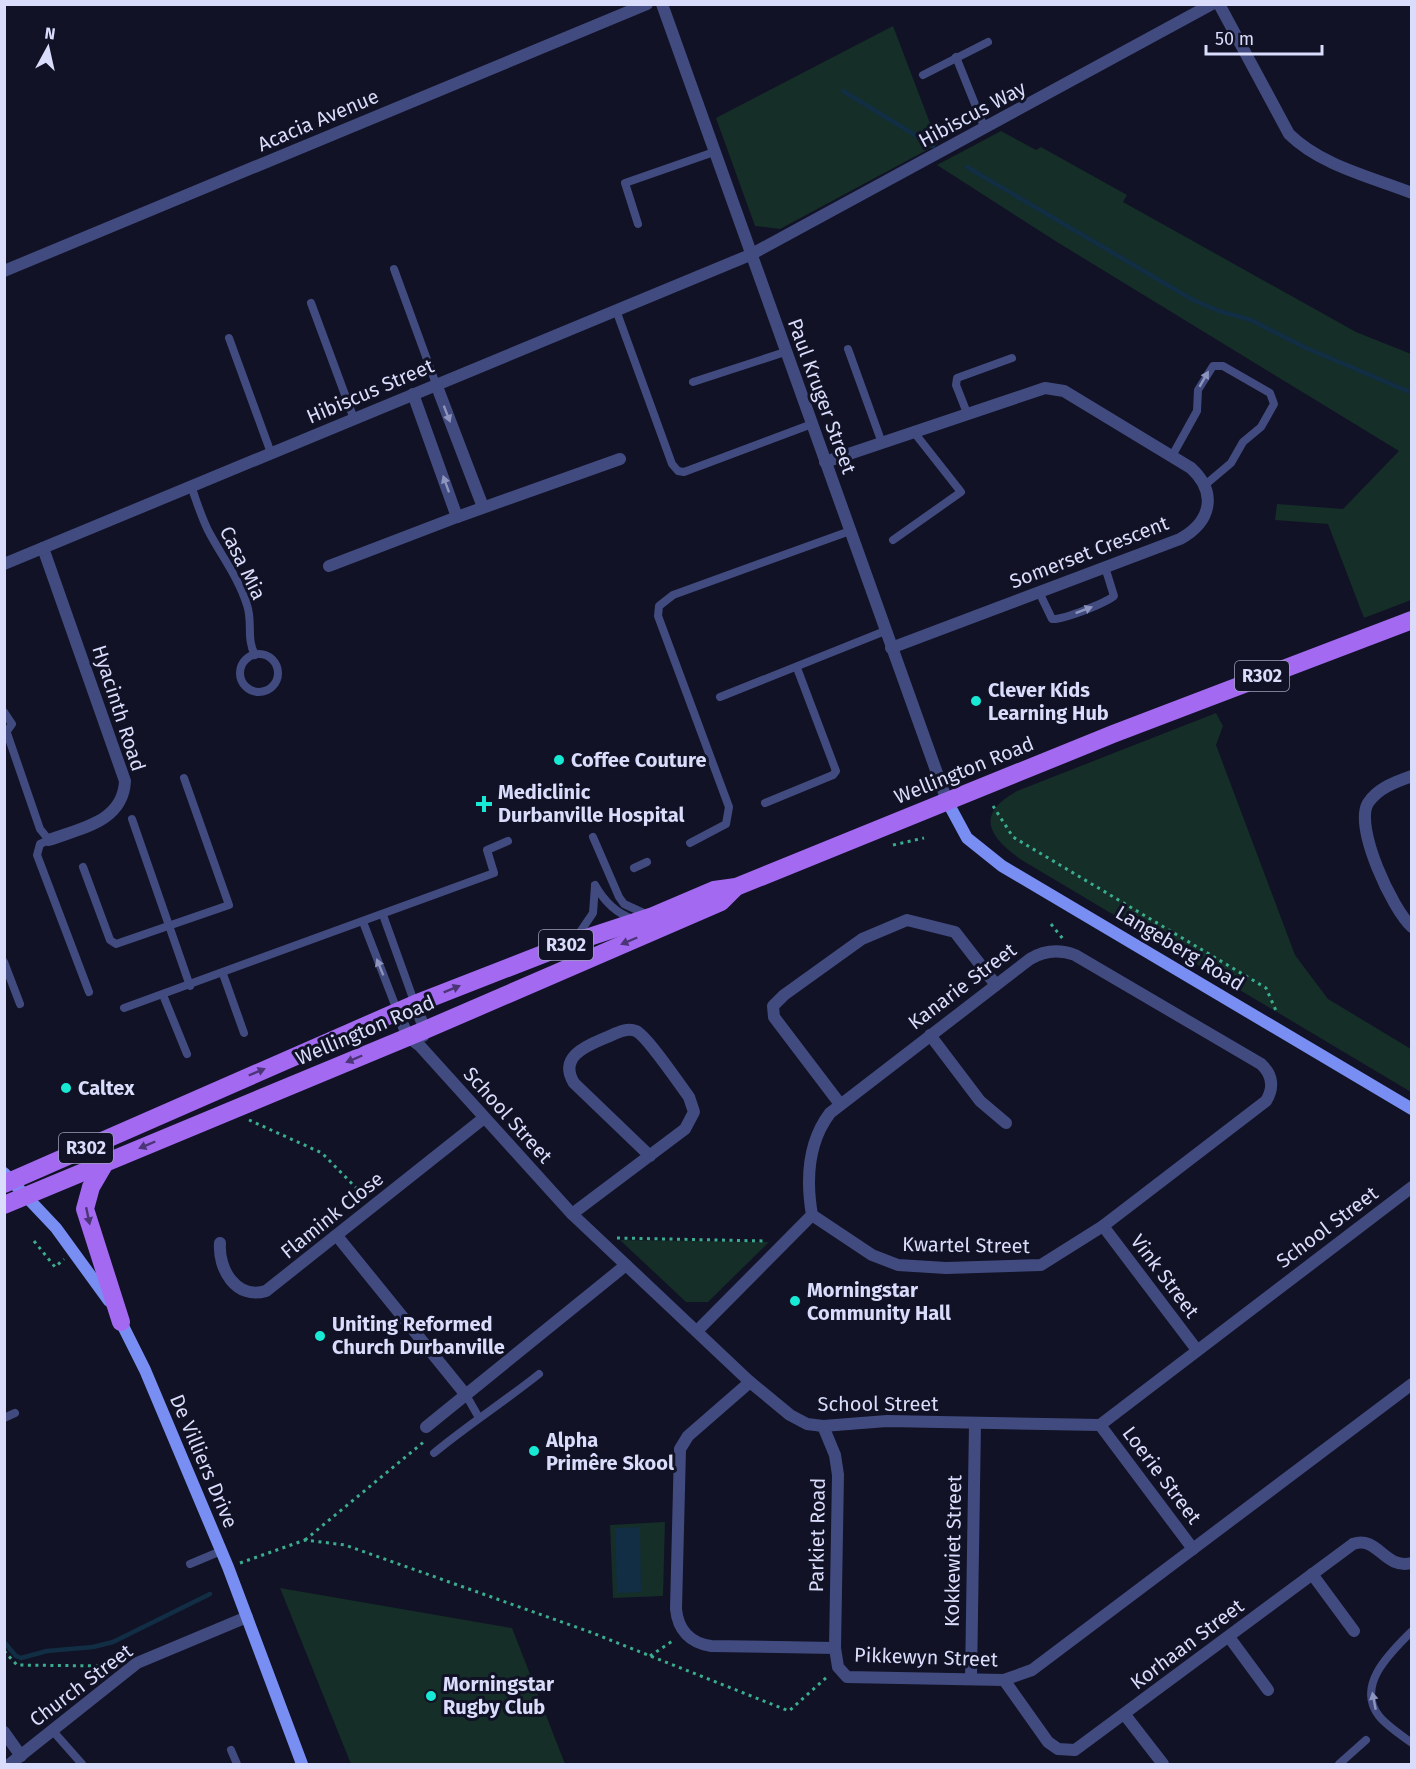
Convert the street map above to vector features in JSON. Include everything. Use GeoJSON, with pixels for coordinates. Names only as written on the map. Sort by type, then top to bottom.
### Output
{"type":"FeatureCollection","features":[{"type":"Feature","properties":{"kind":"main road","name":"Wellington Road"},"geometry":{"type":"LineString","coordinates":[[4,1205],[105,1162],[418,1038],[714,890],[736,887],[947,801],[1412,620]]}},
{"type":"Feature","properties":{"kind":"main road","name":"Wellington Road"},"geometry":{"type":"LineString","coordinates":[[7,1179],[415,1004],[574,942],[652,921]]}},
{"type":"Feature","properties":{"kind":"main road"},"geometry":{"type":"LineString","coordinates":[[105,1162],[91,1187],[85,1209],[121,1322]]}},
{"type":"Feature","properties":{"kind":"street","name":"Acacia Avenue"},"geometry":{"type":"LineString","coordinates":[[4,271],[647,4]]}},
{"type":"Feature","properties":{"kind":"street","name":"Paul Kruger Street"},"geometry":{"type":"LineString","coordinates":[[662,4],[947,801]]}},
{"type":"Feature","properties":{"kind":"street","name":"Hibiscus Way"},"geometry":{"type":"LineString","coordinates":[[750,255],[1212,4]]}},
{"type":"Feature","properties":{"kind":"street"},"geometry":{"type":"LineString","coordinates":[[1219,4],[1288,134],[1296,142],[1320,157],[1412,193]]}},
{"type":"Feature","properties":{"kind":"street","name":"Hibiscus Street"},"geometry":{"type":"LineString","coordinates":[[4,564],[750,255]]}},
{"type":"Feature","properties":{"kind":"street"},"geometry":{"type":"LineString","coordinates":[[436,384],[483,507]]}},
{"type":"Feature","properties":{"kind":"street"},"geometry":{"type":"LineString","coordinates":[[825,462],[1034,390],[1056,388],[1191,468],[1205,485]]}},
{"type":"Feature","properties":{"kind":"street"},"geometry":{"type":"LineString","coordinates":[[413,394],[457,517]]}},
{"type":"Feature","properties":{"kind":"street"},"geometry":{"type":"LineString","coordinates":[[329,566],[483,507],[620,459]]}},
{"type":"Feature","properties":{"kind":"street","name":"Somerset Crescent"},"geometry":{"type":"LineString","coordinates":[[891,648],[1192,532],[1205,516],[1205,485]]}},
{"type":"Feature","properties":{"kind":"street","name":"Hyacinth Road"},"geometry":{"type":"LineString","coordinates":[[43,548],[125,781],[120,803],[109,816],[49,840]]}},
{"type":"Feature","properties":{"kind":"street"},"geometry":{"type":"LineString","coordinates":[[1412,776],[1392,783],[1376,794],[1368,804],[1364,820],[1390,898],[1412,927]]}},
{"type":"Feature","properties":{"kind":"street","name":"Langeberg Road"},"geometry":{"type":"LineString","coordinates":[[947,801],[967,838],[1002,866],[1412,1109]]}},
{"type":"Feature","properties":{"kind":"street"},"geometry":{"type":"LineString","coordinates":[[840,1104],[774,1017],[773,1006],[783,994],[862,939],[907,920],[916,920],[955,932],[996,985]]}},
{"type":"Feature","properties":{"kind":"street","name":"Kanarie Street"},"geometry":{"type":"LineString","coordinates":[[812,1215],[808,1176],[818,1133],[830,1113],[1030,959],[1043,952],[1059,951],[1076,955],[1261,1064],[1270,1075],[1271,1089]]}},
{"type":"Feature","properties":{"kind":"street","name":"School Street"},"geometry":{"type":"LineString","coordinates":[[415,1004],[418,1038]]}},
{"type":"Feature","properties":{"kind":"street","name":"School Street"},"geometry":{"type":"LineString","coordinates":[[398,1012],[484,1118],[572,1214],[750,1382],[798,1421],[823,1426],[887,1422],[1100,1425],[1412,1187]]}},
{"type":"Feature","properties":{"kind":"street"},"geometry":{"type":"LineString","coordinates":[[572,1214],[650,1156],[690,1124],[694,1107],[640,1034],[626,1030],[578,1051],[571,1060],[569,1071],[574,1083],[650,1156]]}},
{"type":"Feature","properties":{"kind":"street"},"geometry":{"type":"LineString","coordinates":[[930,1035],[981,1101],[1006,1123]]}},
{"type":"Feature","properties":{"kind":"street","name":"Kwartel Street"},"geometry":{"type":"LineString","coordinates":[[812,1215],[839,1236],[880,1259],[898,1264],[946,1268],[1041,1265],[1103,1226],[1260,1106],[1271,1089]]}},
{"type":"Feature","properties":{"kind":"street","name":"Flamink Close"},"geometry":{"type":"LineString","coordinates":[[220,1243],[221,1262],[229,1277],[242,1290],[254,1293],[272,1288],[484,1118]]}},
{"type":"Feature","properties":{"kind":"street","name":"De Villiers Drive"},"geometry":{"type":"LineString","coordinates":[[7,1179],[27,1195],[92,1275],[121,1322],[145,1370],[228,1568],[302,1764]]}},
{"type":"Feature","properties":{"kind":"street"},"geometry":{"type":"LineString","coordinates":[[697,1331],[812,1215]]}},
{"type":"Feature","properties":{"kind":"street","name":"Vink Street"},"geometry":{"type":"LineString","coordinates":[[1103,1226],[1197,1350]]}},
{"type":"Feature","properties":{"kind":"street"},"geometry":{"type":"LineString","coordinates":[[337,1236],[466,1395]]}},
{"type":"Feature","properties":{"kind":"street"},"geometry":{"type":"LineString","coordinates":[[426,1427],[626,1265]]}},
{"type":"Feature","properties":{"kind":"street"},"geometry":{"type":"LineString","coordinates":[[684,1633],[676,1609],[680,1449],[688,1436],[750,1382]]}},
{"type":"Feature","properties":{"kind":"street","name":"Pikkewyn Street"},"geometry":{"type":"LineString","coordinates":[[684,1633],[696,1642],[711,1646],[835,1648],[838,1667],[847,1677],[1004,1680],[1032,1670],[1412,1384]]}},
{"type":"Feature","properties":{"kind":"street","name":"Kokkewiet Street"},"geometry":{"type":"LineString","coordinates":[[971,1680],[975,1424]]}},
{"type":"Feature","properties":{"kind":"street","name":"Loerie Street"},"geometry":{"type":"LineString","coordinates":[[1100,1425],[1193,1549]]}},
{"type":"Feature","properties":{"kind":"street","name":"Parkiet Road"},"geometry":{"type":"LineString","coordinates":[[823,1426],[835,1455],[838,1475],[835,1648]]}},
{"type":"Feature","properties":{"kind":"street","name":"Korhaan Street"},"geometry":{"type":"LineString","coordinates":[[1004,1680],[1048,1742],[1058,1749],[1070,1751],[1080,1748],[1125,1715],[1344,1549],[1358,1542],[1372,1545],[1395,1563],[1412,1563]]}},
{"type":"Feature","properties":{"kind":"street"},"geometry":{"type":"LineString","coordinates":[[1312,1574],[1354,1630]]}},
{"type":"Feature","properties":{"kind":"street","name":"Church Street"},"geometry":{"type":"LineString","coordinates":[[10,1764],[122,1672],[158,1652],[247,1617]]}},
{"type":"Feature","properties":{"kind":"street"},"geometry":{"type":"LineString","coordinates":[[1229,1637],[1268,1690]]}},
{"type":"Feature","properties":{"kind":"street"},"geometry":{"type":"LineString","coordinates":[[1125,1715],[1163,1764]]}},
{"type":"Feature","properties":{"kind":"street"},"geometry":{"type":"LineString","coordinates":[[4,1732],[21,1756]]}},
{"type":"Feature","properties":{"kind":"lane"},"geometry":{"type":"LineString","coordinates":[[923,75],[988,42]]}},
{"type":"Feature","properties":{"kind":"lane"},"geometry":{"type":"LineString","coordinates":[[956,57],[985,129]]}},
{"type":"Feature","properties":{"kind":"lane"},"geometry":{"type":"LineString","coordinates":[[638,224],[625,183],[714,152]]}},
{"type":"Feature","properties":{"kind":"lane"},"geometry":{"type":"LineString","coordinates":[[394,269],[436,384]]}},
{"type":"Feature","properties":{"kind":"lane"},"geometry":{"type":"LineString","coordinates":[[311,303],[354,419]]}},
{"type":"Feature","properties":{"kind":"lane"},"geometry":{"type":"LineString","coordinates":[[616,310],[672,464],[678,471],[684,472],[812,424]]}},
{"type":"Feature","properties":{"kind":"lane"},"geometry":{"type":"LineString","coordinates":[[229,338],[271,453]]}},
{"type":"Feature","properties":{"kind":"lane"},"geometry":{"type":"LineString","coordinates":[[848,349],[882,442]]}},
{"type":"Feature","properties":{"kind":"lane"},"geometry":{"type":"LineString","coordinates":[[693,382],[785,352]]}},
{"type":"Feature","properties":{"kind":"lane"},"geometry":{"type":"LineString","coordinates":[[967,413],[956,385],[957,378],[1012,358]]}},
{"type":"Feature","properties":{"kind":"lane"},"geometry":{"type":"LineString","coordinates":[[1172,456],[1197,411],[1198,390],[1213,366],[1222,366],[1270,393],[1274,404],[1261,427],[1243,442],[1228,467],[1205,485]]}},
{"type":"Feature","properties":{"kind":"lane"},"geometry":{"type":"LineString","coordinates":[[893,540],[961,492],[913,431]]}},
{"type":"Feature","properties":{"kind":"lane","name":"Casa Mia"},"geometry":{"type":"LineString","coordinates":[[191,486],[209,533],[226,560],[248,607],[250,645],[255,655]]}},
{"type":"Feature","properties":{"kind":"lane"},"geometry":{"type":"LineString","coordinates":[[690,843],[726,824],[729,807],[658,616],[659,606],[673,595],[850,531]]}},
{"type":"Feature","properties":{"kind":"lane"},"geometry":{"type":"LineString","coordinates":[[1039,592],[1052,619],[1088,608],[1114,596],[1105,567]]}},
{"type":"Feature","properties":{"kind":"lane"},"geometry":{"type":"LineString","coordinates":[[720,697],[885,631]]}},
{"type":"Feature","properties":{"kind":"lane"},"geometry":{"type":"LineString","coordinates":[[255,655],[267,656],[276,665],[276,683],[266,691],[254,691],[241,679],[241,666],[255,655]]}},
{"type":"Feature","properties":{"kind":"lane"},"geometry":{"type":"LineString","coordinates":[[765,803],[832,775],[836,771],[797,668]]}},
{"type":"Feature","properties":{"kind":"lane"},"geometry":{"type":"LineString","coordinates":[[4,712],[12,723],[6,734],[40,829],[49,840],[40,844],[37,855],[89,992]]}},
{"type":"Feature","properties":{"kind":"lane"},"geometry":{"type":"LineString","coordinates":[[83,867],[112,943],[119,945],[227,906],[229,901],[184,778]]}},
{"type":"Feature","properties":{"kind":"lane"},"geometry":{"type":"LineString","coordinates":[[132,819],[190,986]]}},
{"type":"Feature","properties":{"kind":"lane"},"geometry":{"type":"LineString","coordinates":[[593,837],[619,897],[631,909],[652,921]]}},
{"type":"Feature","properties":{"kind":"lane"},"geometry":{"type":"LineString","coordinates":[[124,1008],[223,974],[494,873],[487,850],[508,841]]}},
{"type":"Feature","properties":{"kind":"lane"},"geometry":{"type":"LineString","coordinates":[[634,868],[647,862]]}},
{"type":"Feature","properties":{"kind":"lane"},"geometry":{"type":"LineString","coordinates":[[574,942],[593,913],[595,885],[610,906],[623,916],[652,921]]}},
{"type":"Feature","properties":{"kind":"lane"},"geometry":{"type":"LineString","coordinates":[[383,915],[415,1004]]}},
{"type":"Feature","properties":{"kind":"lane"},"geometry":{"type":"LineString","coordinates":[[363,922],[398,1012]]}},
{"type":"Feature","properties":{"kind":"lane"},"geometry":{"type":"LineString","coordinates":[[4,962],[20,1004]]}},
{"type":"Feature","properties":{"kind":"lane"},"geometry":{"type":"LineString","coordinates":[[223,974],[244,1033]]}},
{"type":"Feature","properties":{"kind":"lane"},"geometry":{"type":"LineString","coordinates":[[163,995],[187,1054]]}},
{"type":"Feature","properties":{"kind":"lane"},"geometry":{"type":"LineString","coordinates":[[434,1453],[478,1416],[490,1412],[539,1374]]}},
{"type":"Feature","properties":{"kind":"lane"},"geometry":{"type":"LineString","coordinates":[[466,1395],[478,1416]]}},
{"type":"Feature","properties":{"kind":"lane"},"geometry":{"type":"LineString","coordinates":[[4,1418],[15,1413]]}},
{"type":"Feature","properties":{"kind":"lane"},"geometry":{"type":"LineString","coordinates":[[190,1564],[221,1551]]}},
{"type":"Feature","properties":{"kind":"lane"},"geometry":{"type":"LineString","coordinates":[[1412,1631],[1377,1671],[1372,1690],[1378,1715],[1412,1743]]}},
{"type":"Feature","properties":{"kind":"lane"},"geometry":{"type":"LineString","coordinates":[[52,1730],[82,1764]]}},
{"type":"Feature","properties":{"kind":"lane"},"geometry":{"type":"LineString","coordinates":[[1339,1764],[1366,1740]]}},
{"type":"Feature","properties":{"kind":"lane"},"geometry":{"type":"LineString","coordinates":[[231,1750],[237,1764]]}},
{"type":"Feature","properties":{"kind":"path"},"geometry":{"type":"LineString","coordinates":[[993,806],[1013,837],[1266,988],[1278,1013]]}},
{"type":"Feature","properties":{"kind":"path"},"geometry":{"type":"LineString","coordinates":[[893,845],[924,838]]}},
{"type":"Feature","properties":{"kind":"path"},"geometry":{"type":"LineString","coordinates":[[245,1118],[322,1153],[373,1206]]}},
{"type":"Feature","properties":{"kind":"path"},"geometry":{"type":"LineString","coordinates":[[597,1237],[787,1241]]}},
{"type":"Feature","properties":{"kind":"path"},"geometry":{"type":"LineString","coordinates":[[33,1241],[55,1267],[65,1258]]}},
{"type":"Feature","properties":{"kind":"path"},"geometry":{"type":"LineString","coordinates":[[228,1568],[304,1540],[428,1438],[426,1427]]}},
{"type":"Feature","properties":{"kind":"path"},"geometry":{"type":"LineString","coordinates":[[304,1540],[345,1545],[650,1656],[789,1711],[838,1667]]}},
{"type":"Feature","properties":{"kind":"path"},"geometry":{"type":"LineString","coordinates":[[650,1656],[684,1633]]}},
{"type":"Feature","properties":{"kind":"path"},"geometry":{"type":"LineString","coordinates":[[4,1651],[17,1665],[102,1666],[122,1672]]}},
{"type":"Feature","properties":{"kind":"green space"},"geometry":{"type":"Polygon","coordinates":[[[893,26],[938,144],[780,229],[755,226],[716,118],[893,26]]]}},
{"type":"Feature","properties":{"kind":"green space"},"geometry":{"type":"Polygon","coordinates":[[[1001,131],[1036,150],[1041,147],[1127,195],[1123,202],[1356,332],[1411,354],[1411,600],[1364,618],[1328,524],[1275,520],[1277,504],[1343,509],[1399,451],[1057,242],[937,165],[1001,131]]]}},
{"type":"Feature","properties":{"kind":"green space"},"geometry":{"type":"Polygon","coordinates":[[[1216,713],[1223,726],[1216,745],[1295,955],[1328,999],[1411,1049],[1411,1092],[1020,859],[994,833],[991,816],[1004,800],[1017,791],[1216,713]]]}},
{"type":"Feature","properties":{"kind":"green space"},"geometry":{"type":"Polygon","coordinates":[[[620,1240],[769,1242],[708,1302],[686,1302],[620,1240]]]}},
{"type":"Feature","properties":{"kind":"green space"},"geometry":{"type":"Polygon","coordinates":[[[665,1522],[663,1596],[613,1598],[610,1525],[665,1522]]]}},
{"type":"Feature","properties":{"kind":"green space","name":"Morningstar Rugby Club"},"geometry":{"type":"Polygon","coordinates":[[[280,1588],[512,1628],[565,1764],[351,1764],[280,1588]]]}},
{"type":"Feature","properties":{"kind":"water"},"geometry":{"type":"Polygon","coordinates":[[[640,1527],[641,1592],[617,1593],[615,1528],[640,1527]]]}},
{"type":"Feature","properties":{"kind":"waterway"},"geometry":{"type":"LineString","coordinates":[[843,91],[933,146]]}},
{"type":"Feature","properties":{"kind":"waterway"},"geometry":{"type":"LineString","coordinates":[[967,167],[1193,300],[1219,311],[1251,320],[1304,347],[1412,393]]}},
{"type":"Feature","properties":{"kind":"waterway"},"geometry":{"type":"LineString","coordinates":[[4,1642],[16,1656],[21,1658],[47,1651],[93,1647],[113,1642],[210,1594]]}},
{"type":"Feature","properties":{"kind":"place","name":"Clever Kids Learning Hub"},"geometry":{"type":"Point","coordinates":[976,701]}},
{"type":"Feature","properties":{"kind":"place","name":"Coffee Couture"},"geometry":{"type":"Point","coordinates":[559,760]}},
{"type":"Feature","properties":{"kind":"place","name":"Mediclinic Durbanville Hospital"},"geometry":{"type":"Point","coordinates":[484,804]}},
{"type":"Feature","properties":{"kind":"place","name":"Caltex"},"geometry":{"type":"Point","coordinates":[66,1088]}},
{"type":"Feature","properties":{"kind":"place","name":"Morningstar Community Hall"},"geometry":{"type":"Point","coordinates":[795,1301]}},
{"type":"Feature","properties":{"kind":"place","name":"Uniting Reformed Church Durbanville"},"geometry":{"type":"Point","coordinates":[320,1336]}},
{"type":"Feature","properties":{"kind":"place","name":"Alpha Primêre Skool"},"geometry":{"type":"Point","coordinates":[534,1451]}},
{"type":"Feature","properties":{"kind":"place","name":"Morningstar Rugby Club"},"geometry":{"type":"Point","coordinates":[431,1696]}}]}
